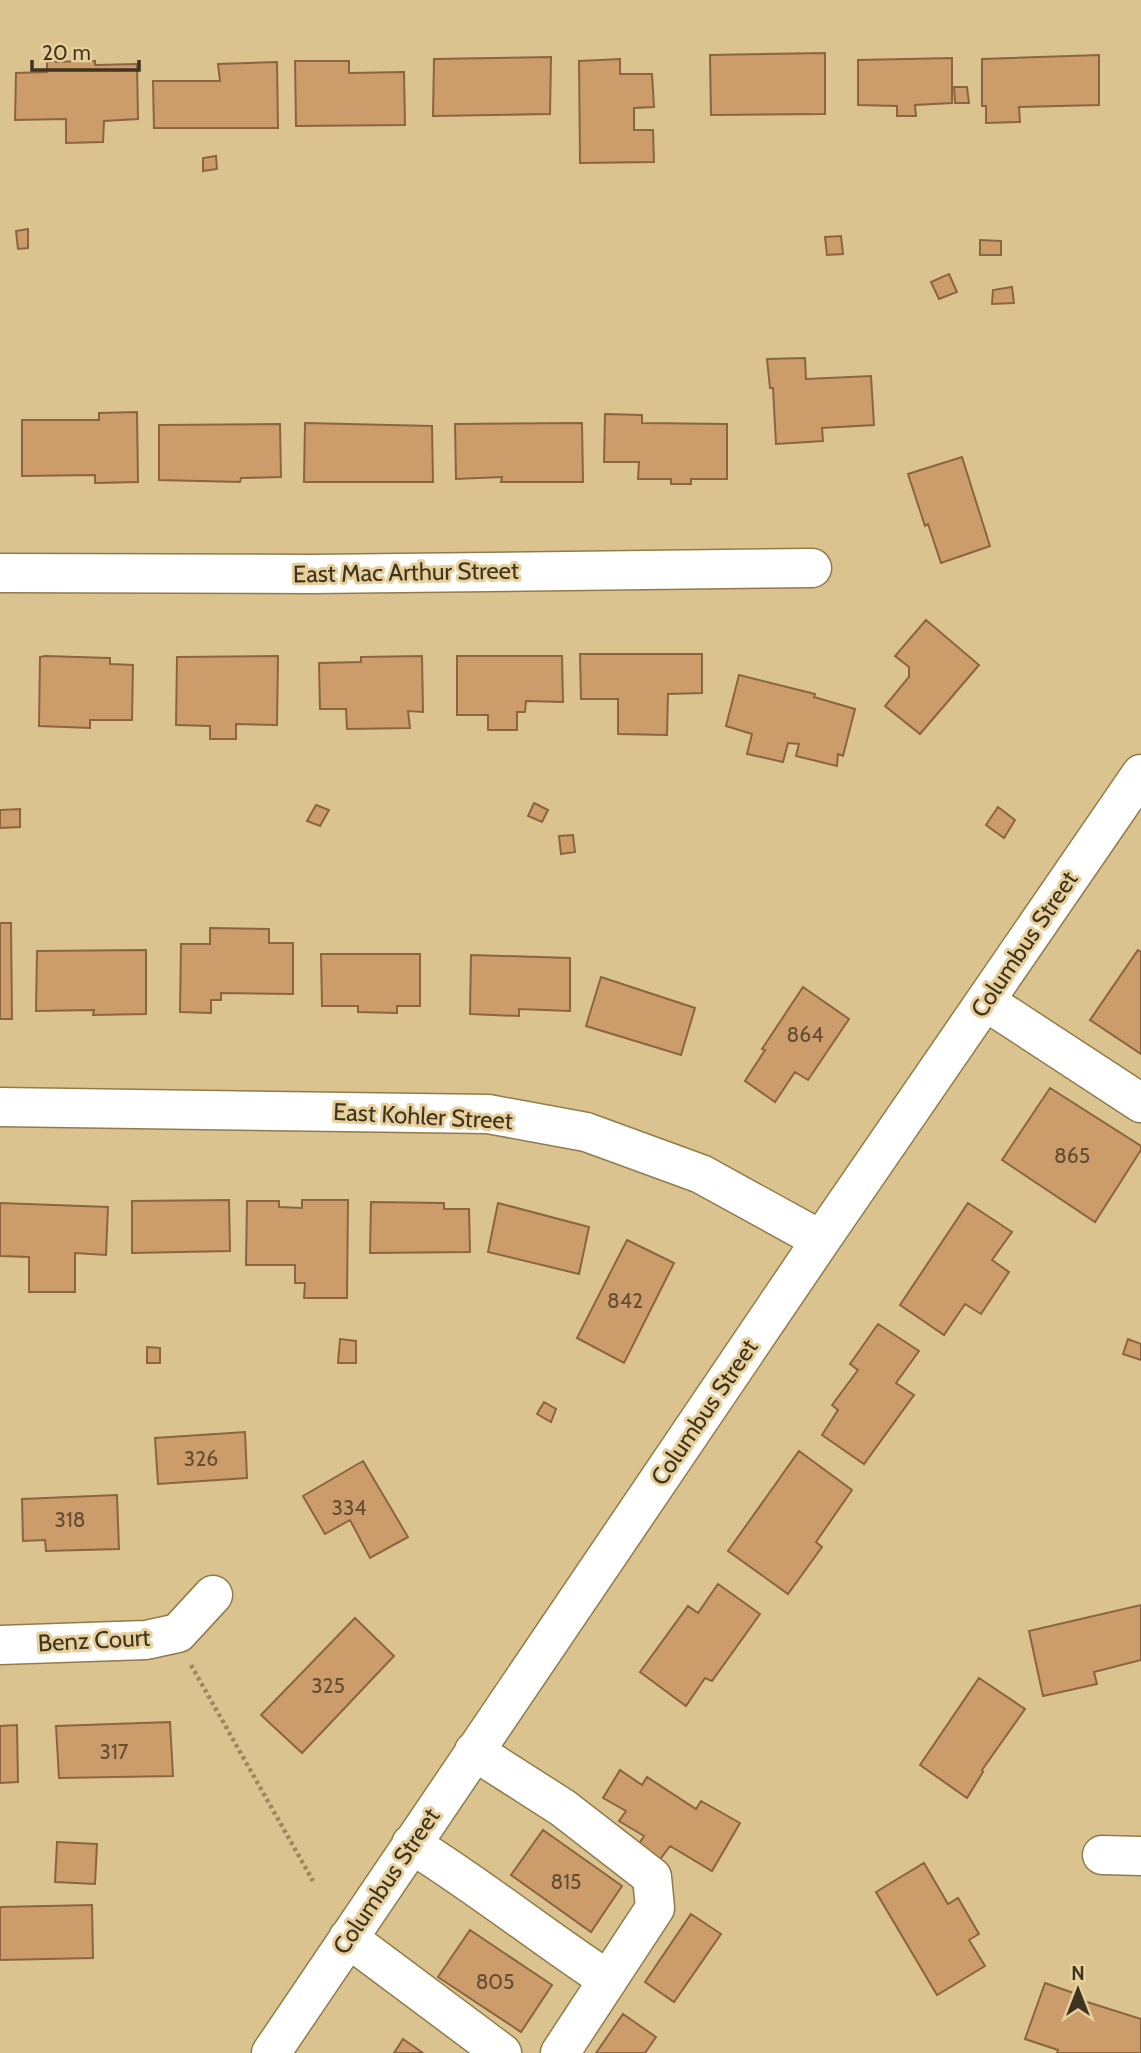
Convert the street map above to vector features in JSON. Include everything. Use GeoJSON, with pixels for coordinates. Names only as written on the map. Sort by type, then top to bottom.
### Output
{"type":"FeatureCollection","features":[{"type":"Feature","properties":{"kind":"street","name":"East Mac Arthur Street"},"geometry":{"type":"LineString","coordinates":[[0,573],[313,574],[812,568]]}},
{"type":"Feature","properties":{"kind":"street","name":"Columbus Street"},"geometry":{"type":"LineString","coordinates":[[271,2053],[821,1240],[1141,774]]}},
{"type":"Feature","properties":{"kind":"street"},"geometry":{"type":"LineString","coordinates":[[985,1000],[1141,1103]]}},
{"type":"Feature","properties":{"kind":"street","name":"East Kohler Street"},"geometry":{"type":"LineString","coordinates":[[0,1107],[488,1114],[586,1132],[701,1174],[821,1240]]}},
{"type":"Feature","properties":{"kind":"street","name":"Benz Court"},"geometry":{"type":"LineString","coordinates":[[0,1645],[146,1640],[178,1633],[213,1595]]}},
{"type":"Feature","properties":{"kind":"street"},"geometry":{"type":"LineString","coordinates":[[474,1751],[563,1808],[652,1877],[655,1908],[561,2053]]}},
{"type":"Feature","properties":{"kind":"street"},"geometry":{"type":"LineString","coordinates":[[411,1844],[454,1871],[608,1980]]}},
{"type":"Feature","properties":{"kind":"street"},"geometry":{"type":"LineString","coordinates":[[1102,1855],[1141,1856]]}},
{"type":"Feature","properties":{"kind":"street"},"geometry":{"type":"LineString","coordinates":[[348,1937],[502,2053]]}},
{"type":"Feature","properties":{"kind":"path"},"geometry":{"type":"LineString","coordinates":[[178,1633],[192,1668],[313,1881]]}},
{"type":"Feature","properties":{"kind":"building"},"geometry":{"type":"Polygon","coordinates":[[[825,53],[825,114],[711,115],[710,55],[825,53]]]}},
{"type":"Feature","properties":{"kind":"building"},"geometry":{"type":"Polygon","coordinates":[[[1099,55],[1099,105],[1019,107],[1020,122],[986,123],[986,106],[982,106],[982,59],[1099,55]]]}},
{"type":"Feature","properties":{"kind":"building"},"geometry":{"type":"Polygon","coordinates":[[[551,57],[550,114],[433,116],[434,59],[551,57]]]}},
{"type":"Feature","properties":{"kind":"building"},"geometry":{"type":"Polygon","coordinates":[[[952,58],[952,103],[915,105],[916,116],[897,116],[897,106],[858,105],[858,60],[952,58]]]}},
{"type":"Feature","properties":{"kind":"building"},"geometry":{"type":"Polygon","coordinates":[[[620,59],[620,74],[652,74],[654,107],[634,108],[634,130],[653,130],[654,162],[580,163],[579,61],[620,59]]]}},
{"type":"Feature","properties":{"kind":"building"},"geometry":{"type":"Polygon","coordinates":[[[95,61],[95,65],[137,64],[138,119],[104,121],[103,142],[66,143],[66,119],[15,120],[16,73],[47,72],[47,62],[95,61]]]}},
{"type":"Feature","properties":{"kind":"building"},"geometry":{"type":"Polygon","coordinates":[[[295,61],[349,61],[349,73],[404,72],[405,125],[296,126],[295,61]]]}},
{"type":"Feature","properties":{"kind":"building"},"geometry":{"type":"Polygon","coordinates":[[[277,62],[278,128],[154,128],[153,81],[220,81],[218,64],[277,62]]]}},
{"type":"Feature","properties":{"kind":"building"},"geometry":{"type":"Polygon","coordinates":[[[954,87],[967,87],[969,103],[955,103],[954,87]]]}},
{"type":"Feature","properties":{"kind":"building"},"geometry":{"type":"Polygon","coordinates":[[[216,156],[217,169],[203,171],[203,158],[216,156]]]}},
{"type":"Feature","properties":{"kind":"building"},"geometry":{"type":"Polygon","coordinates":[[[28,229],[28,248],[18,249],[16,231],[28,229]]]}},
{"type":"Feature","properties":{"kind":"building"},"geometry":{"type":"Polygon","coordinates":[[[841,236],[843,254],[827,255],[825,237],[841,236]]]}},
{"type":"Feature","properties":{"kind":"building"},"geometry":{"type":"Polygon","coordinates":[[[980,240],[1001,241],[1001,255],[980,255],[980,240]]]}},
{"type":"Feature","properties":{"kind":"building"},"geometry":{"type":"Polygon","coordinates":[[[949,274],[957,292],[939,299],[931,282],[949,274]]]}},
{"type":"Feature","properties":{"kind":"building"},"geometry":{"type":"Polygon","coordinates":[[[1012,287],[1014,303],[992,304],[993,290],[1012,287]]]}},
{"type":"Feature","properties":{"kind":"building"},"geometry":{"type":"Polygon","coordinates":[[[805,358],[806,379],[871,376],[874,425],[822,428],[823,441],[776,444],[773,388],[770,388],[767,359],[805,358]]]}},
{"type":"Feature","properties":{"kind":"building"},"geometry":{"type":"Polygon","coordinates":[[[137,412],[138,482],[95,483],[95,475],[22,476],[22,420],[99,420],[99,413],[137,412]]]}},
{"type":"Feature","properties":{"kind":"building"},"geometry":{"type":"Polygon","coordinates":[[[605,414],[642,415],[642,423],[727,424],[727,479],[691,479],[691,484],[671,484],[671,479],[638,479],[639,462],[604,462],[605,414]]]}},
{"type":"Feature","properties":{"kind":"building"},"geometry":{"type":"Polygon","coordinates":[[[305,423],[432,426],[433,482],[304,482],[305,423]]]}},
{"type":"Feature","properties":{"kind":"building"},"geometry":{"type":"Polygon","coordinates":[[[582,423],[583,482],[501,482],[502,477],[456,479],[455,424],[582,423]]]}},
{"type":"Feature","properties":{"kind":"building"},"geometry":{"type":"Polygon","coordinates":[[[280,424],[281,477],[241,478],[240,482],[159,480],[159,425],[280,424]]]}},
{"type":"Feature","properties":{"kind":"building"},"geometry":{"type":"Polygon","coordinates":[[[962,457],[990,546],[941,563],[928,524],[925,526],[908,474],[962,457]]]}},
{"type":"Feature","properties":{"kind":"building"},"geometry":{"type":"Polygon","coordinates":[[[926,620],[979,665],[920,734],[885,706],[909,677],[909,667],[895,656],[926,620]]]}},
{"type":"Feature","properties":{"kind":"building"},"geometry":{"type":"Polygon","coordinates":[[[580,654],[702,654],[702,693],[668,694],[667,735],[618,734],[618,699],[581,699],[580,654]]]}},
{"type":"Feature","properties":{"kind":"building"},"geometry":{"type":"Polygon","coordinates":[[[278,656],[277,725],[236,724],[236,739],[210,739],[210,726],[176,725],[177,657],[278,656]]]}},
{"type":"Feature","properties":{"kind":"building"},"geometry":{"type":"Polygon","coordinates":[[[422,656],[423,712],[408,711],[410,728],[347,729],[346,709],[320,709],[319,663],[361,662],[361,657],[422,656]]]}},
{"type":"Feature","properties":{"kind":"building"},"geometry":{"type":"Polygon","coordinates":[[[457,656],[562,656],[563,702],[526,701],[525,712],[517,712],[517,730],[488,730],[488,715],[457,715],[457,656]]]}},
{"type":"Feature","properties":{"kind":"building"},"geometry":{"type":"Polygon","coordinates":[[[40,657],[110,658],[110,664],[133,665],[132,720],[90,720],[90,728],[39,726],[40,657]]]}},
{"type":"Feature","properties":{"kind":"building"},"geometry":{"type":"Polygon","coordinates":[[[739,675],[815,694],[814,697],[855,709],[843,756],[838,754],[837,766],[796,756],[799,744],[788,743],[783,762],[747,754],[752,734],[726,726],[739,675]]]}},
{"type":"Feature","properties":{"kind":"building"},"geometry":{"type":"Polygon","coordinates":[[[534,803],[548,810],[542,822],[528,816],[534,803]]]}},
{"type":"Feature","properties":{"kind":"building"},"geometry":{"type":"Polygon","coordinates":[[[316,805],[329,810],[320,826],[307,821],[316,805]]]}},
{"type":"Feature","properties":{"kind":"building"},"geometry":{"type":"Polygon","coordinates":[[[998,807],[1015,820],[1004,838],[986,825],[998,807]]]}},
{"type":"Feature","properties":{"kind":"building"},"geometry":{"type":"Polygon","coordinates":[[[20,809],[20,827],[0,828],[0,810],[20,809]]]}},
{"type":"Feature","properties":{"kind":"building"},"geometry":{"type":"Polygon","coordinates":[[[573,835],[575,852],[561,854],[559,836],[573,835]]]}},
{"type":"Feature","properties":{"kind":"building"},"geometry":{"type":"Polygon","coordinates":[[[0,923],[11,923],[12,1019],[0,1019],[0,923]]]}},
{"type":"Feature","properties":{"kind":"building"},"geometry":{"type":"Polygon","coordinates":[[[210,928],[269,929],[269,943],[293,943],[293,994],[221,993],[221,1000],[211,1000],[211,1013],[180,1012],[181,944],[210,944],[210,928]]]}},
{"type":"Feature","properties":{"kind":"building"},"geometry":{"type":"Polygon","coordinates":[[[146,950],[146,1014],[93,1015],[94,1010],[36,1011],[37,951],[146,950]]]}},
{"type":"Feature","properties":{"kind":"building"},"geometry":{"type":"Polygon","coordinates":[[[1138,950],[1141,952],[1141,1054],[1090,1020],[1138,950]]]}},
{"type":"Feature","properties":{"kind":"building"},"geometry":{"type":"Polygon","coordinates":[[[321,954],[420,954],[420,1006],[397,1006],[397,1013],[358,1012],[358,1006],[322,1006],[321,954]]]}},
{"type":"Feature","properties":{"kind":"building"},"geometry":{"type":"Polygon","coordinates":[[[471,955],[570,958],[570,1011],[519,1009],[519,1016],[470,1014],[471,955]]]}},
{"type":"Feature","properties":{"kind":"building"},"geometry":{"type":"Polygon","coordinates":[[[601,977],[695,1008],[681,1055],[586,1026],[601,977]]]}},
{"type":"Feature","properties":{"kind":"building"},"geometry":{"type":"Polygon","coordinates":[[[803,987],[849,1019],[808,1080],[795,1072],[775,1102],[745,1081],[765,1050],[762,1049],[803,987]]]}},
{"type":"Feature","properties":{"kind":"building"},"geometry":{"type":"Polygon","coordinates":[[[1050,1088],[1141,1146],[1095,1222],[1002,1160],[1050,1088]]]}},
{"type":"Feature","properties":{"kind":"building"},"geometry":{"type":"Polygon","coordinates":[[[229,1200],[230,1251],[132,1253],[132,1201],[229,1200]]]}},
{"type":"Feature","properties":{"kind":"building"},"geometry":{"type":"Polygon","coordinates":[[[302,1200],[348,1200],[347,1298],[304,1298],[305,1283],[295,1283],[295,1265],[246,1265],[247,1201],[279,1201],[279,1207],[302,1208],[302,1200]]]}},
{"type":"Feature","properties":{"kind":"building"},"geometry":{"type":"Polygon","coordinates":[[[371,1202],[444,1203],[444,1209],[469,1209],[470,1252],[370,1253],[371,1202]]]}},
{"type":"Feature","properties":{"kind":"building"},"geometry":{"type":"Polygon","coordinates":[[[0,1203],[108,1207],[106,1255],[75,1253],[75,1292],[29,1292],[29,1257],[0,1256],[0,1203]]]}},
{"type":"Feature","properties":{"kind":"building"},"geometry":{"type":"Polygon","coordinates":[[[498,1203],[589,1227],[579,1274],[488,1252],[498,1203]]]}},
{"type":"Feature","properties":{"kind":"building"},"geometry":{"type":"Polygon","coordinates":[[[968,1203],[1012,1232],[992,1260],[1009,1272],[981,1314],[965,1304],[944,1335],[900,1305],[968,1203]]]}},
{"type":"Feature","properties":{"kind":"building"},"geometry":{"type":"Polygon","coordinates":[[[627,1240],[674,1263],[624,1363],[577,1338],[627,1240]]]}},
{"type":"Feature","properties":{"kind":"building"},"geometry":{"type":"Polygon","coordinates":[[[878,1324],[919,1351],[896,1383],[914,1395],[864,1464],[822,1435],[838,1410],[832,1405],[858,1370],[850,1364],[878,1324]]]}},
{"type":"Feature","properties":{"kind":"building"},"geometry":{"type":"Polygon","coordinates":[[[340,1339],[356,1341],[356,1363],[338,1363],[340,1339]]]}},
{"type":"Feature","properties":{"kind":"building"},"geometry":{"type":"Polygon","coordinates":[[[1128,1339],[1141,1344],[1141,1360],[1123,1354],[1128,1339]]]}},
{"type":"Feature","properties":{"kind":"building"},"geometry":{"type":"Polygon","coordinates":[[[147,1347],[160,1348],[160,1363],[147,1363],[147,1347]]]}},
{"type":"Feature","properties":{"kind":"building"},"geometry":{"type":"Polygon","coordinates":[[[544,1402],[556,1409],[551,1422],[537,1414],[544,1402]]]}},
{"type":"Feature","properties":{"kind":"building"},"geometry":{"type":"Polygon","coordinates":[[[245,1432],[247,1478],[158,1484],[155,1438],[245,1432]]]}},
{"type":"Feature","properties":{"kind":"building"},"geometry":{"type":"Polygon","coordinates":[[[799,1451],[852,1490],[816,1542],[822,1547],[788,1594],[728,1551],[799,1451]]]}},
{"type":"Feature","properties":{"kind":"building"},"geometry":{"type":"Polygon","coordinates":[[[363,1461],[408,1537],[370,1558],[350,1520],[325,1534],[303,1496],[363,1461]]]}},
{"type":"Feature","properties":{"kind":"building"},"geometry":{"type":"Polygon","coordinates":[[[117,1495],[119,1549],[46,1551],[45,1540],[23,1541],[22,1499],[117,1495]]]}},
{"type":"Feature","properties":{"kind":"building"},"geometry":{"type":"Polygon","coordinates":[[[718,1584],[760,1614],[712,1681],[705,1678],[686,1706],[640,1672],[688,1606],[698,1613],[718,1584]]]}},
{"type":"Feature","properties":{"kind":"building"},"geometry":{"type":"Polygon","coordinates":[[[1141,1605],[1141,1660],[1094,1672],[1097,1684],[1043,1696],[1029,1631],[1141,1605]]]}},
{"type":"Feature","properties":{"kind":"building"},"geometry":{"type":"Polygon","coordinates":[[[355,1618],[394,1656],[302,1753],[261,1715],[355,1618]]]}},
{"type":"Feature","properties":{"kind":"building"},"geometry":{"type":"Polygon","coordinates":[[[979,1678],[1025,1709],[982,1770],[967,1798],[920,1765],[979,1678]]]}},
{"type":"Feature","properties":{"kind":"building"},"geometry":{"type":"Polygon","coordinates":[[[170,1722],[173,1776],[59,1778],[56,1726],[170,1722]]]}},
{"type":"Feature","properties":{"kind":"building"},"geometry":{"type":"Polygon","coordinates":[[[17,1725],[18,1782],[0,1783],[0,1726],[17,1725]]]}},
{"type":"Feature","properties":{"kind":"building"},"geometry":{"type":"Polygon","coordinates":[[[620,1770],[642,1785],[647,1777],[696,1809],[701,1801],[740,1823],[712,1871],[670,1846],[656,1865],[634,1852],[644,1836],[619,1821],[626,1811],[603,1798],[620,1770]]]}},
{"type":"Feature","properties":{"kind":"building"},"geometry":{"type":"Polygon","coordinates":[[[543,1830],[622,1886],[591,1932],[511,1875],[543,1830]]]}},
{"type":"Feature","properties":{"kind":"building"},"geometry":{"type":"Polygon","coordinates":[[[57,1842],[97,1844],[95,1884],[55,1882],[57,1842]]]}},
{"type":"Feature","properties":{"kind":"building"},"geometry":{"type":"Polygon","coordinates":[[[924,1863],[948,1904],[958,1898],[979,1934],[969,1940],[985,1966],[937,1995],[876,1892],[924,1863]]]}},
{"type":"Feature","properties":{"kind":"building"},"geometry":{"type":"Polygon","coordinates":[[[92,1905],[93,1958],[0,1960],[0,1907],[92,1905]]]}},
{"type":"Feature","properties":{"kind":"building"},"geometry":{"type":"Polygon","coordinates":[[[691,1914],[721,1934],[674,2002],[645,1982],[691,1914]]]}},
{"type":"Feature","properties":{"kind":"building"},"geometry":{"type":"Polygon","coordinates":[[[470,1930],[552,1985],[521,2032],[438,1977],[470,1930]]]}},
{"type":"Feature","properties":{"kind":"building"},"geometry":{"type":"Polygon","coordinates":[[[1045,1983],[1082,1996],[1081,2000],[1141,2019],[1141,2053],[1057,2053],[1058,2050],[1025,2039],[1045,1983]]]}},
{"type":"Feature","properties":{"kind":"building"},"geometry":{"type":"Polygon","coordinates":[[[623,2014],[656,2037],[645,2053],[596,2053],[623,2014]]]}},
{"type":"Feature","properties":{"kind":"building"},"geometry":{"type":"Polygon","coordinates":[[[403,2039],[423,2053],[394,2053],[403,2039]]]}}]}
